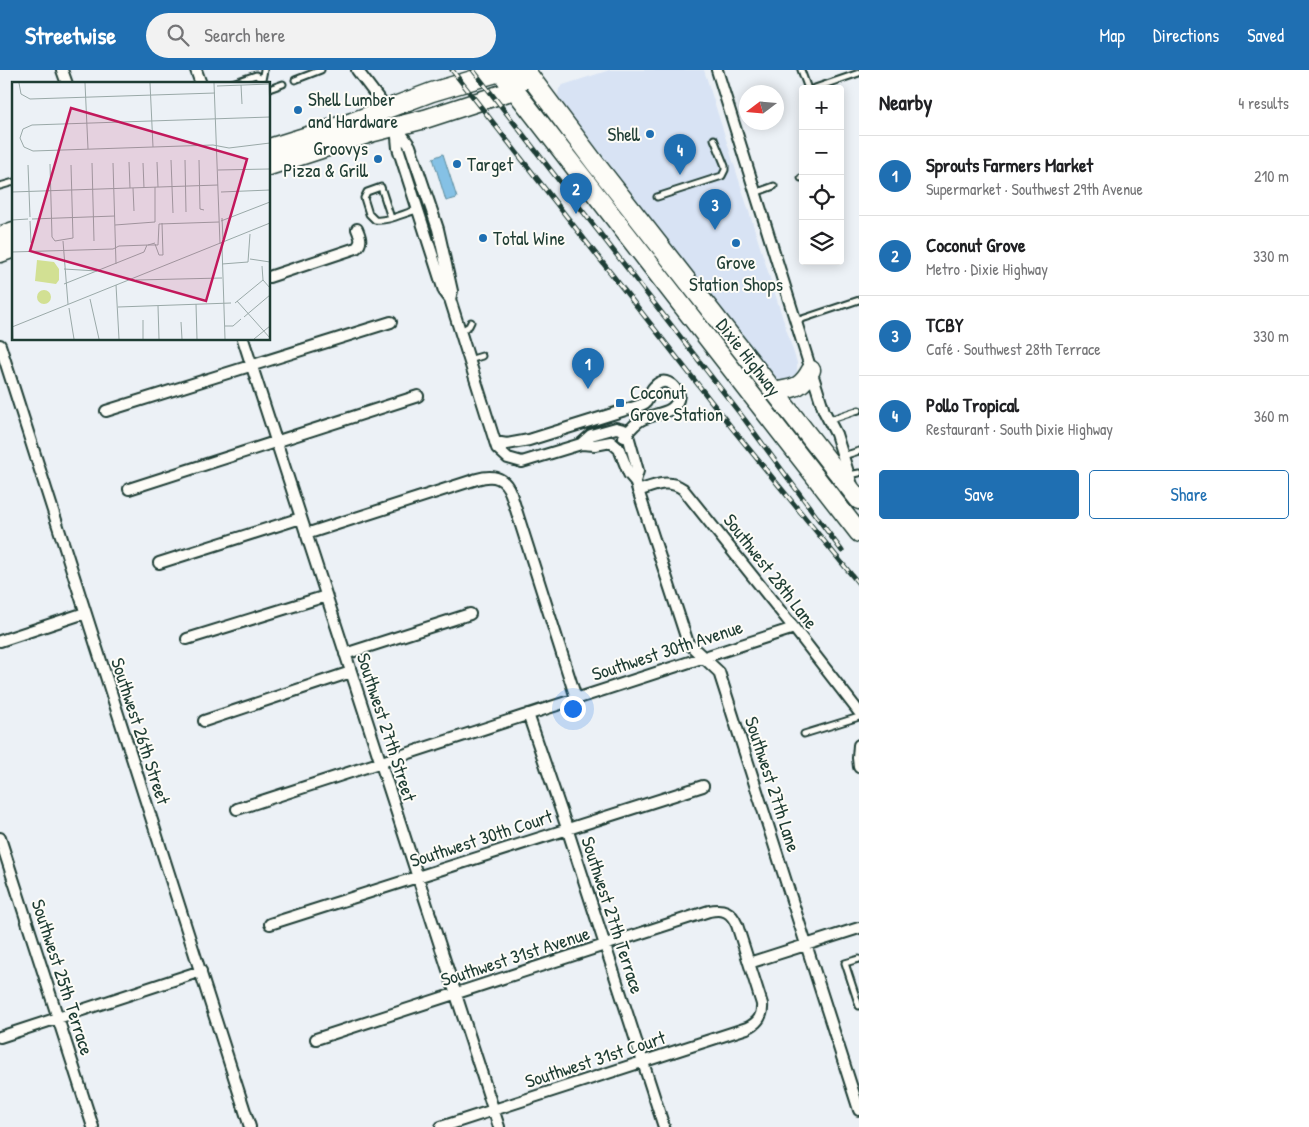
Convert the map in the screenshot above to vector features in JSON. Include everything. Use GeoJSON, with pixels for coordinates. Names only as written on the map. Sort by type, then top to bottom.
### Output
{"type":"FeatureCollection","features":[{"type":"Feature","properties":{"kind":"highway"},"geometry":{"type":"LineString","coordinates":[[452,86],[464,70]]}},
{"type":"Feature","properties":{"kind":"highway"},"geometry":{"type":"LineString","coordinates":[[270,148],[352,122],[386,108],[500,71],[526,71]]}},
{"type":"Feature","properties":{"kind":"highway","name":"Dixie Highway"},"geometry":{"type":"LineString","coordinates":[[500,71],[859,533]]}},
{"type":"Feature","properties":{"kind":"highway"},"geometry":{"type":"LineString","coordinates":[[270,166],[514,90],[526,71]]}},
{"type":"Feature","properties":{"kind":"highway"},"geometry":{"type":"LineString","coordinates":[[526,71],[856,497]]}},
{"type":"Feature","properties":{"kind":"highway"},"geometry":{"type":"LineString","coordinates":[[0,253],[12,249]]}},
{"type":"Feature","properties":{"kind":"highway"},"geometry":{"type":"LineString","coordinates":[[774,392],[800,386],[811,370]]}},
{"type":"Feature","properties":{"kind":"street"},"geometry":{"type":"LineString","coordinates":[[62,70],[66,82]]}},
{"type":"Feature","properties":{"kind":"street"},"geometry":{"type":"LineString","coordinates":[[196,70],[200,82]]}},
{"type":"Feature","properties":{"kind":"street"},"geometry":{"type":"LineString","coordinates":[[357,70],[386,108],[410,146],[438,229],[449,279],[444,291],[450,300],[494,442],[501,453],[508,458],[522,462],[582,444],[595,445],[606,442],[614,443],[617,446],[642,419],[670,410],[676,406],[679,395],[672,384],[667,381],[661,382],[654,387],[646,402],[638,406],[529,440],[507,444],[494,442]]}},
{"type":"Feature","properties":{"kind":"street"},"geometry":{"type":"LineString","coordinates":[[717,70],[811,370],[843,456],[854,474],[856,497]]}},
{"type":"Feature","properties":{"kind":"street"},"geometry":{"type":"LineString","coordinates":[[396,126],[398,148],[417,210],[449,279]]}},
{"type":"Feature","properties":{"kind":"street"},"geometry":{"type":"LineString","coordinates":[[270,277],[356,248],[359,246],[360,241],[357,229]]}},
{"type":"Feature","properties":{"kind":"street"},"geometry":{"type":"LineString","coordinates":[[106,412],[391,322]]}},
{"type":"Feature","properties":{"kind":"street","name":"Southwest 27th Street"},"geometry":{"type":"LineString","coordinates":[[243,340],[499,1127]]}},
{"type":"Feature","properties":{"kind":"street","name":"Southwest 26th Street"},"geometry":{"type":"LineString","coordinates":[[0,345],[250,1127]]}},
{"type":"Feature","properties":{"kind":"street"},"geometry":{"type":"LineString","coordinates":[[129,489],[418,396]]}},
{"type":"Feature","properties":{"kind":"street"},"geometry":{"type":"LineString","coordinates":[[582,444],[591,435],[619,427],[627,434]]}},
{"type":"Feature","properties":{"kind":"street","name":"Southwest 27th Lane"},"geometry":{"type":"LineString","coordinates":[[627,434],[638,471],[635,481]]}},
{"type":"Feature","properties":{"kind":"street","name":"Southwest 27th Lane"},"geometry":{"type":"LineString","coordinates":[[617,446],[629,474],[635,481],[688,643],[718,672],[859,1110]]}},
{"type":"Feature","properties":{"kind":"street"},"geometry":{"type":"LineString","coordinates":[[306,534],[486,476],[500,478],[511,494],[576,698]]}},
{"type":"Feature","properties":{"kind":"street","name":"Southwest 28th Lane"},"geometry":{"type":"LineString","coordinates":[[638,491],[667,483],[683,489],[859,712]]}},
{"type":"Feature","properties":{"kind":"street"},"geometry":{"type":"LineString","coordinates":[[159,563],[301,518]]}},
{"type":"Feature","properties":{"kind":"street"},"geometry":{"type":"LineString","coordinates":[[187,639],[326,596]]}},
{"type":"Feature","properties":{"kind":"street"},"geometry":{"type":"LineString","coordinates":[[0,641],[85,613]]}},
{"type":"Feature","properties":{"kind":"street"},"geometry":{"type":"LineString","coordinates":[[345,654],[470,614]]}},
{"type":"Feature","properties":{"kind":"street","name":"Southwest 30th Avenue"},"geometry":{"type":"LineString","coordinates":[[237,809],[794,628]]}},
{"type":"Feature","properties":{"kind":"street"},"geometry":{"type":"LineString","coordinates":[[204,720],[351,672]]}},
{"type":"Feature","properties":{"kind":"street","name":"Southwest 27th Terrace"},"geometry":{"type":"LineString","coordinates":[[528,714],[664,1127]]}},
{"type":"Feature","properties":{"kind":"street"},"geometry":{"type":"LineString","coordinates":[[859,745],[859,767]]}},
{"type":"Feature","properties":{"kind":"street","name":"Southwest 30th Court"},"geometry":{"type":"LineString","coordinates":[[270,924],[703,786]]}},
{"type":"Feature","properties":{"kind":"street","name":"Southwest 25th Terrace"},"geometry":{"type":"LineString","coordinates":[[0,838],[93,1127]]}},
{"type":"Feature","properties":{"kind":"street","name":"Southwest 31st Avenue"},"geometry":{"type":"LineString","coordinates":[[316,1039],[709,911],[725,910],[732,914],[749,963]]}},
{"type":"Feature","properties":{"kind":"street"},"geometry":{"type":"LineString","coordinates":[[749,963],[859,928]]}},
{"type":"Feature","properties":{"kind":"street","name":"Southwest 31st Court"},"geometry":{"type":"LineString","coordinates":[[441,1127],[746,1028],[759,1020],[762,1012],[762,1004],[749,963]]}},
{"type":"Feature","properties":{"kind":"street"},"geometry":{"type":"LineString","coordinates":[[0,1037],[200,971]]}},
{"type":"Feature","properties":{"kind":"lane"},"geometry":{"type":"LineString","coordinates":[[264,70],[264,82]]}},
{"type":"Feature","properties":{"kind":"lane"},"geometry":{"type":"LineString","coordinates":[[295,80],[321,70]]}},
{"type":"Feature","properties":{"kind":"lane"},"geometry":{"type":"LineString","coordinates":[[801,70],[807,85]]}},
{"type":"Feature","properties":{"kind":"lane"},"geometry":{"type":"LineString","coordinates":[[824,85],[859,73]]}},
{"type":"Feature","properties":{"kind":"lane"},"geometry":{"type":"LineString","coordinates":[[235,82],[256,75],[264,82]]}},
{"type":"Feature","properties":{"kind":"lane"},"geometry":{"type":"LineString","coordinates":[[270,88],[283,84]]}},
{"type":"Feature","properties":{"kind":"lane"},"geometry":{"type":"LineString","coordinates":[[657,197],[722,176],[725,166],[714,139]]}},
{"type":"Feature","properties":{"kind":"lane"},"geometry":{"type":"LineString","coordinates":[[754,193],[774,186]]}},
{"type":"Feature","properties":{"kind":"lane"},"geometry":{"type":"LineString","coordinates":[[391,218],[381,187],[367,192],[364,198],[372,218],[380,221],[391,218],[417,210]]}},
{"type":"Feature","properties":{"kind":"lane"},"geometry":{"type":"LineString","coordinates":[[796,321],[859,300]]}},
{"type":"Feature","properties":{"kind":"lane"},"geometry":{"type":"LineString","coordinates":[[460,331],[469,326],[471,322]]}},
{"type":"Feature","properties":{"kind":"lane"},"geometry":{"type":"LineString","coordinates":[[469,360],[482,356]]}},
{"type":"Feature","properties":{"kind":"lane"},"geometry":{"type":"LineString","coordinates":[[829,420],[859,410]]}},
{"type":"Feature","properties":{"kind":"lane"},"geometry":{"type":"LineString","coordinates":[[843,456],[859,451]]}},
{"type":"Feature","properties":{"kind":"lane"},"geometry":{"type":"LineString","coordinates":[[804,734],[859,716]]}},
{"type":"Feature","properties":{"kind":"lane"},"geometry":{"type":"LineString","coordinates":[[859,959],[845,963],[859,1006]]}},
{"type":"Feature","properties":{"kind":"shaded area"},"geometry":{"type":"Polygon","coordinates":[[[610,70],[704,70],[797,363],[797,372],[794,377],[783,381],[775,378],[560,101],[559,89],[563,85],[610,70]]]}},
{"type":"Feature","properties":{"kind":"water"},"geometry":{"type":"Polygon","coordinates":[[[443,154],[457,198],[446,201],[433,158],[443,154]]]}},
{"type":"Feature","properties":{"kind":"railway"},"geometry":{"type":"LineString","coordinates":[[452,70],[732,428],[859,584]]}},
{"type":"Feature","properties":{"kind":"railway"},"geometry":{"type":"LineString","coordinates":[[473,70],[745,420],[842,551]]}},
{"type":"Feature","properties":{"kind":"place","name":"Shell Lumber and Hardware"},"geometry":{"type":"Point","coordinates":[298,110]}},
{"type":"Feature","properties":{"kind":"place","name":"Shell"},"geometry":{"type":"Point","coordinates":[650,134]}},
{"type":"Feature","properties":{"kind":"place","name":"Groovys Pizza & Grill"},"geometry":{"type":"Point","coordinates":[378,159]}},
{"type":"Feature","properties":{"kind":"place","name":"Target"},"geometry":{"type":"Point","coordinates":[457,164]}},
{"type":"Feature","properties":{"kind":"place","name":"Pollo Tropical"},"geometry":{"type":"Point","coordinates":[680,175]}},
{"type":"Feature","properties":{"kind":"place","name":"Coconut Grove"},"geometry":{"type":"Point","coordinates":[576,214]}},
{"type":"Feature","properties":{"kind":"place","name":"TCBY"},"geometry":{"type":"Point","coordinates":[715,230]}},
{"type":"Feature","properties":{"kind":"place","name":"Total Wine"},"geometry":{"type":"Point","coordinates":[483,238]}},
{"type":"Feature","properties":{"kind":"place","name":"Grove Station Shops"},"geometry":{"type":"Point","coordinates":[736,243]}},
{"type":"Feature","properties":{"kind":"place","name":"Sprouts Farmers Market"},"geometry":{"type":"Point","coordinates":[588,389]}},
{"type":"Feature","properties":{"kind":"place","name":"Coconut Grove Station"},"geometry":{"type":"Point","coordinates":[620,403]}}]}
